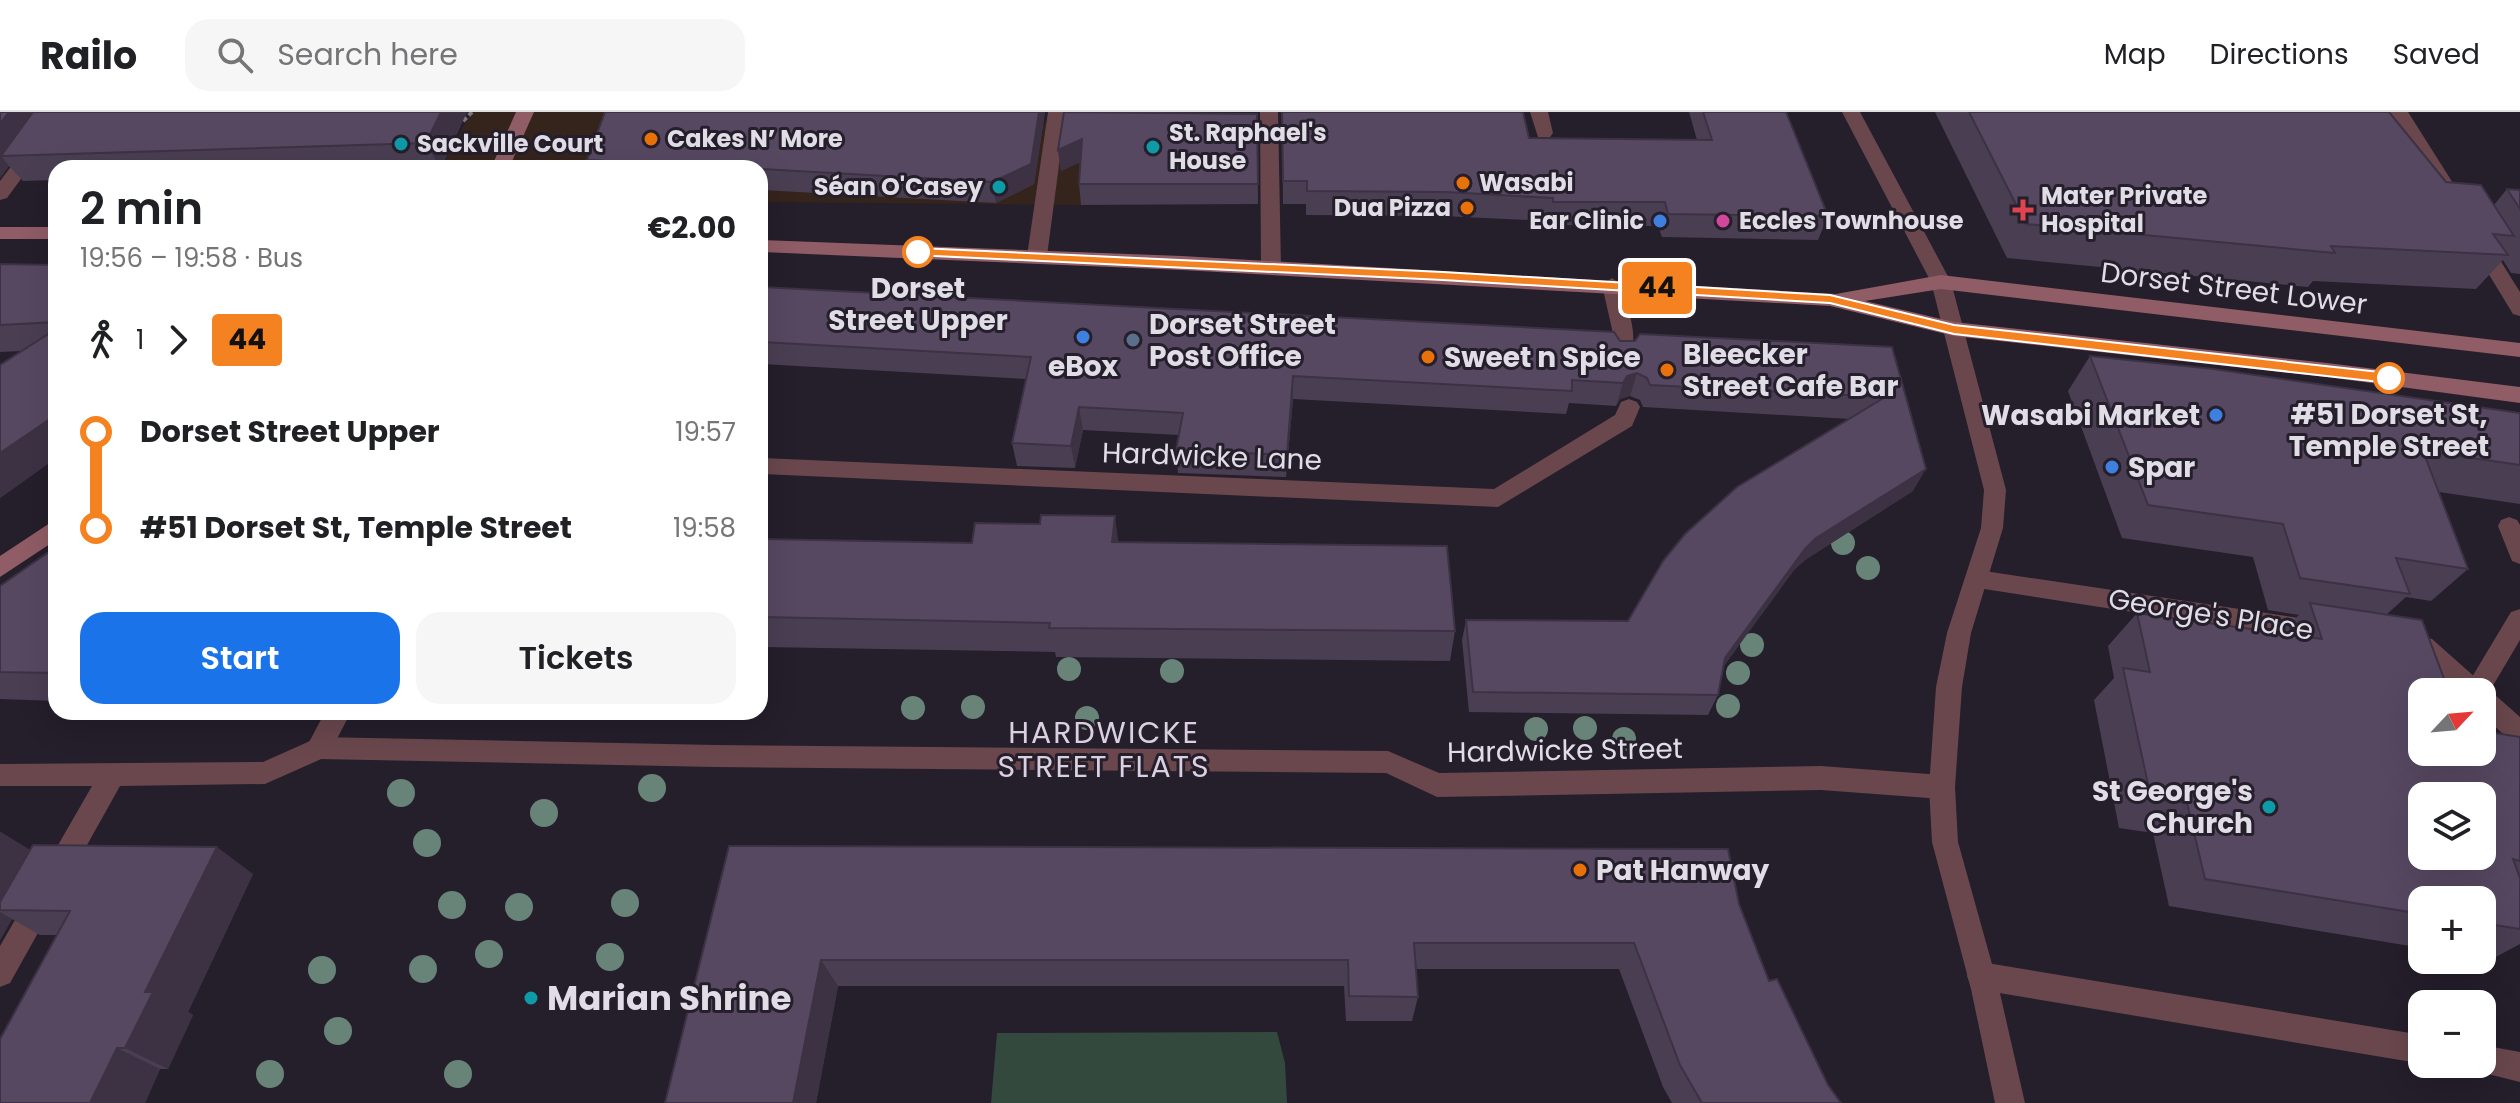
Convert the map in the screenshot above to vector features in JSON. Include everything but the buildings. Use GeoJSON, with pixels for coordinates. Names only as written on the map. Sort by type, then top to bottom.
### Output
{"type":"FeatureCollection","features":[{"type":"Feature","properties":{"kind":"main road"},"geometry":{"type":"LineString","coordinates":[[504,160],[525,112]]}},
{"type":"Feature","properties":{"kind":"main road"},"geometry":{"type":"LineString","coordinates":[[0,233],[48,233]]}},
{"type":"Feature","properties":{"kind":"main road"},"geometry":{"type":"LineString","coordinates":[[768,246],[1037,256],[1830,299],[1954,329],[2312,368],[2520,395]]}},
{"type":"Feature","properties":{"kind":"main road"},"geometry":{"type":"LineString","coordinates":[[1830,299],[1941,282]]}},
{"type":"Feature","properties":{"kind":"main road","name":"Dorset Street Lower"},"geometry":{"type":"LineString","coordinates":[[1941,282],[2520,350]]}},
{"type":"Feature","properties":{"kind":"main road"},"geometry":{"type":"LineString","coordinates":[[0,568],[48,534]]}},
{"type":"Feature","properties":{"kind":"street"},"geometry":{"type":"LineString","coordinates":[[0,194],[61,112]]}},
{"type":"Feature","properties":{"kind":"street"},"geometry":{"type":"LineString","coordinates":[[1037,256],[1057,112]]}},
{"type":"Feature","properties":{"kind":"street"},"geometry":{"type":"LineString","coordinates":[[1269,112],[1271,268]]}},
{"type":"Feature","properties":{"kind":"street"},"geometry":{"type":"LineString","coordinates":[[1539,112],[1544,133]]}},
{"type":"Feature","properties":{"kind":"street"},"geometry":{"type":"LineString","coordinates":[[1851,112],[1941,282],[1995,490],[1992,528],[1959,633],[1949,687],[1942,787],[1945,842],[1981,976],[2010,1103]]}},
{"type":"Feature","properties":{"kind":"street"},"geometry":{"type":"LineString","coordinates":[[2381,126],[2403,120],[2463,208],[2520,309]]}},
{"type":"Feature","properties":{"kind":"street"},"geometry":{"type":"LineString","coordinates":[[1612,285],[1624,338],[1621,356]]}},
{"type":"Feature","properties":{"kind":"street","name":"Hardwicke Lane"},"geometry":{"type":"LineString","coordinates":[[768,466],[1498,498],[1626,414]]}},
{"type":"Feature","properties":{"kind":"street"},"geometry":{"type":"LineString","coordinates":[[2509,526],[2520,555]]}},
{"type":"Feature","properties":{"kind":"street","name":"George's Place"},"geometry":{"type":"LineString","coordinates":[[1978,579],[2345,635]]}},
{"type":"Feature","properties":{"kind":"street"},"geometry":{"type":"LineString","coordinates":[[2484,678],[2520,619]]}},
{"type":"Feature","properties":{"kind":"street"},"geometry":{"type":"LineString","coordinates":[[2392,642],[2423,646],[2459,678]]}},
{"type":"Feature","properties":{"kind":"street"},"geometry":{"type":"LineString","coordinates":[[2496,712],[2520,733]]}},
{"type":"Feature","properties":{"kind":"street"},"geometry":{"type":"LineString","coordinates":[[319,748],[334,720]]}},
{"type":"Feature","properties":{"kind":"street","name":"Hardwicke Street"},"geometry":{"type":"LineString","coordinates":[[0,775],[265,773],[319,748],[715,756],[1388,762],[1437,785],[1821,778],[1942,787]]}},
{"type":"Feature","properties":{"kind":"street"},"geometry":{"type":"LineString","coordinates":[[0,973],[112,775]]}},
{"type":"Feature","properties":{"kind":"street"},"geometry":{"type":"LineString","coordinates":[[1981,976],[2408,1048]]}},
{"type":"Feature","properties":{"kind":"street"},"geometry":{"type":"LineString","coordinates":[[2496,1063],[2520,1067]]}},
{"type":"Feature","properties":{"kind":"path"},"geometry":{"type":"LineString","coordinates":[[463,121],[472,112]]}},
{"type":"Feature","properties":{"kind":"shaded area"},"geometry":{"type":"Polygon","coordinates":[[[471,112],[777,112],[1087,125],[1081,205],[768,202],[768,160],[445,160],[471,112]]]}},
{"type":"Feature","properties":{"kind":"green space"},"geometry":{"type":"Polygon","coordinates":[[[1277,1032],[1285,1063],[1287,1103],[991,1103],[997,1033],[1277,1032]]]}},
{"type":"Feature","properties":{"kind":"bus line","name":"44"},"geometry":{"type":"LineString","coordinates":[[918,252],[1443,276],[1830,299],[1954,329],[2389,378]]}},
{"type":"Feature","properties":{"kind":"place","name":"Cakes N’ More"},"geometry":{"type":"Point","coordinates":[651,139]}},
{"type":"Feature","properties":{"kind":"place","name":"Sackville Court"},"geometry":{"type":"Point","coordinates":[401,144]}},
{"type":"Feature","properties":{"kind":"place","name":"St. Raphael's House"},"geometry":{"type":"Point","coordinates":[1153,147]}},
{"type":"Feature","properties":{"kind":"place","name":"Wasabi"},"geometry":{"type":"Point","coordinates":[1463,183]}},
{"type":"Feature","properties":{"kind":"place","name":"Séan O'Casey"},"geometry":{"type":"Point","coordinates":[999,187]}},
{"type":"Feature","properties":{"kind":"place","name":"Dua Pizza"},"geometry":{"type":"Point","coordinates":[1467,208]}},
{"type":"Feature","properties":{"kind":"place","name":"Mater Private Hospital"},"geometry":{"type":"Point","coordinates":[2023,210]}},
{"type":"Feature","properties":{"kind":"place","name":"Ear Clinic"},"geometry":{"type":"Point","coordinates":[1660,221]}},
{"type":"Feature","properties":{"kind":"place","name":"Eccles Townhouse"},"geometry":{"type":"Point","coordinates":[1723,221]}},
{"type":"Feature","properties":{"kind":"place","name":"Dorset Street Upper"},"geometry":{"type":"Point","coordinates":[918,252]}},
{"type":"Feature","properties":{"kind":"place","name":"eBox"},"geometry":{"type":"Point","coordinates":[1083,337]}},
{"type":"Feature","properties":{"kind":"place","name":"Dorset Street Post Office"},"geometry":{"type":"Point","coordinates":[1133,340]}},
{"type":"Feature","properties":{"kind":"place","name":"Sweet n Spice"},"geometry":{"type":"Point","coordinates":[1428,357]}},
{"type":"Feature","properties":{"kind":"place","name":"Bleecker Street Cafe Bar"},"geometry":{"type":"Point","coordinates":[1667,370]}},
{"type":"Feature","properties":{"kind":"place","name":"#51 Dorset St, Temple Street"},"geometry":{"type":"Point","coordinates":[2389,378]}},
{"type":"Feature","properties":{"kind":"place","name":"Wasabi Market"},"geometry":{"type":"Point","coordinates":[2216,415]}},
{"type":"Feature","properties":{"kind":"place","name":"Spar"},"geometry":{"type":"Point","coordinates":[2112,467]}},
{"type":"Feature","properties":{"kind":"place","name":"St George's Church"},"geometry":{"type":"Point","coordinates":[2269,807]}},
{"type":"Feature","properties":{"kind":"place","name":"Pat Hanway"},"geometry":{"type":"Point","coordinates":[1580,870]}},
{"type":"Feature","properties":{"kind":"place","name":"Marian Shrine"},"geometry":{"type":"Point","coordinates":[531,998]}},
{"type":"Feature","properties":{"kind":"district","name":"HARDWICKE STREET FLATS"},"geometry":{"type":"Point","coordinates":[1104,750]}}]}
